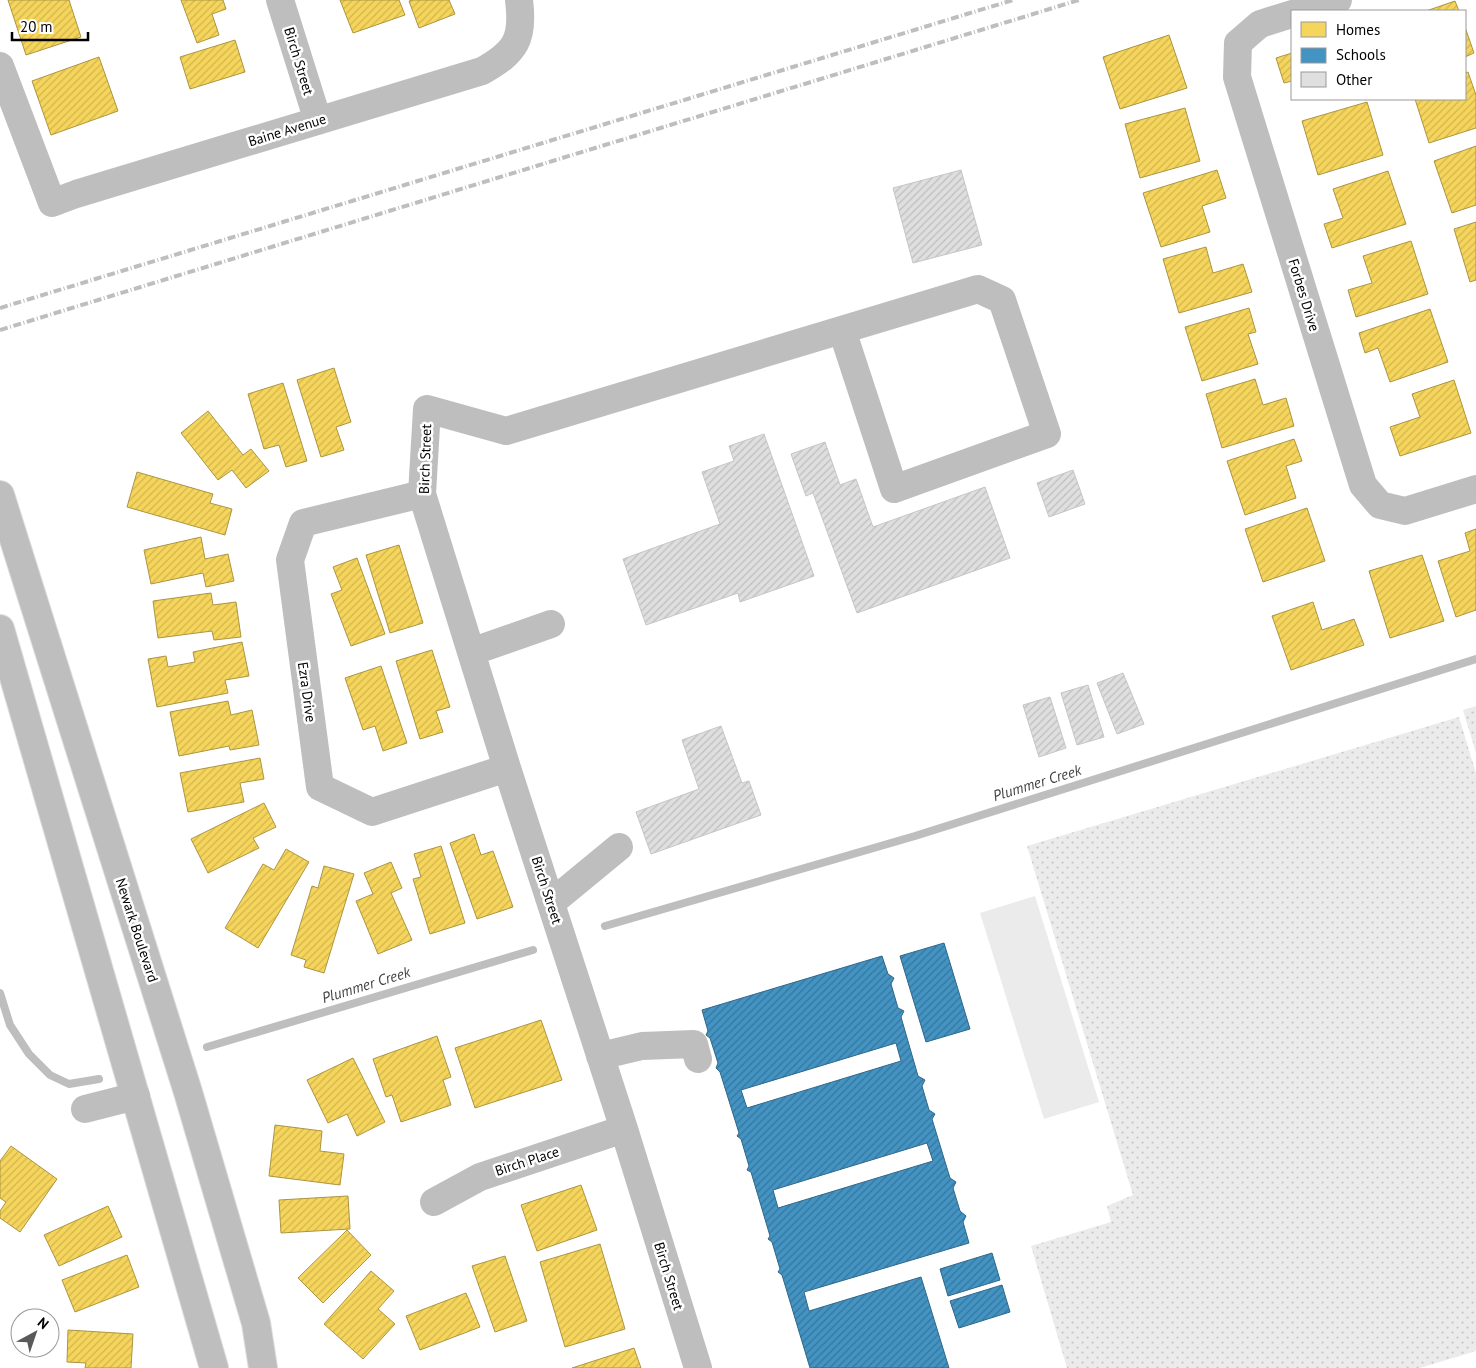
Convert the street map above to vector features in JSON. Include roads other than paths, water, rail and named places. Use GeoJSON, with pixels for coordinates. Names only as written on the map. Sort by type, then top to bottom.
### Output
{"type":"FeatureCollection","features":[{"type":"Feature","properties":{"kind":"street","name":"Birch Street"},"geometry":{"type":"LineString","coordinates":[[280,0],[318,121]]}},
{"type":"Feature","properties":{"kind":"street","name":"Baine Avenue"},"geometry":{"type":"LineString","coordinates":[[0,66],[52,203],[482,71],[501,61],[515,46],[521,25],[520,0]]}},
{"type":"Feature","properties":{"kind":"street"},"geometry":{"type":"LineString","coordinates":[[1304,10],[1338,0]]}},
{"type":"Feature","properties":{"kind":"street","name":"Forbes Drive"},"geometry":{"type":"LineString","coordinates":[[1291,14],[1260,24],[1238,43],[1237,77],[1363,485],[1380,506],[1405,511],[1476,489]]}},
{"type":"Feature","properties":{"kind":"street"},"geometry":{"type":"LineString","coordinates":[[978,289],[1002,300],[1047,434],[894,489],[842,330],[978,289]]}},
{"type":"Feature","properties":{"kind":"street","name":"Birch Street"},"geometry":{"type":"LineString","coordinates":[[698,1368],[422,494],[427,409],[506,431],[842,330]]}},
{"type":"Feature","properties":{"kind":"street","name":"Ezra Drive"},"geometry":{"type":"LineString","coordinates":[[422,494],[303,523],[290,560],[320,787],[372,812],[507,768]]}},
{"type":"Feature","properties":{"kind":"street","name":"Newark Boulevard"},"geometry":{"type":"LineString","coordinates":[[0,495],[188,1092],[256,1323],[262,1368]]}},
{"type":"Feature","properties":{"kind":"street"},"geometry":{"type":"LineString","coordinates":[[471,652],[551,624]]}},
{"type":"Feature","properties":{"kind":"street"},"geometry":{"type":"LineString","coordinates":[[0,629],[214,1368]]}},
{"type":"Feature","properties":{"kind":"street"},"geometry":{"type":"LineString","coordinates":[[551,903],[619,847]]}},
{"type":"Feature","properties":{"kind":"street"},"geometry":{"type":"LineString","coordinates":[[600,1056],[642,1046],[694,1044],[698,1059]]}},
{"type":"Feature","properties":{"kind":"street"},"geometry":{"type":"LineString","coordinates":[[86,1109],[136,1096]]}},
{"type":"Feature","properties":{"kind":"street","name":"Birch Place"},"geometry":{"type":"LineString","coordinates":[[434,1202],[480,1177],[624,1129]]}},
{"type":"Feature","properties":{"kind":"waterway","name":"Plummer Creek"},"geometry":{"type":"LineString","coordinates":[[605,926],[915,836],[1476,659]]}},
{"type":"Feature","properties":{"kind":"waterway","name":"Plummer Creek"},"geometry":{"type":"LineString","coordinates":[[207,1047],[533,950]]}},
{"type":"Feature","properties":{"kind":"waterway","name":"Plummer Creek"},"geometry":{"type":"LineString","coordinates":[[0,993],[10,1025],[29,1054],[50,1075],[69,1084],[99,1079]]}},
{"type":"Feature","properties":{"kind":"railway"},"geometry":{"type":"LineString","coordinates":[[0,308],[1013,0]]}},
{"type":"Feature","properties":{"kind":"railway"},"geometry":{"type":"LineString","coordinates":[[0,330],[1079,0]]}}]}
